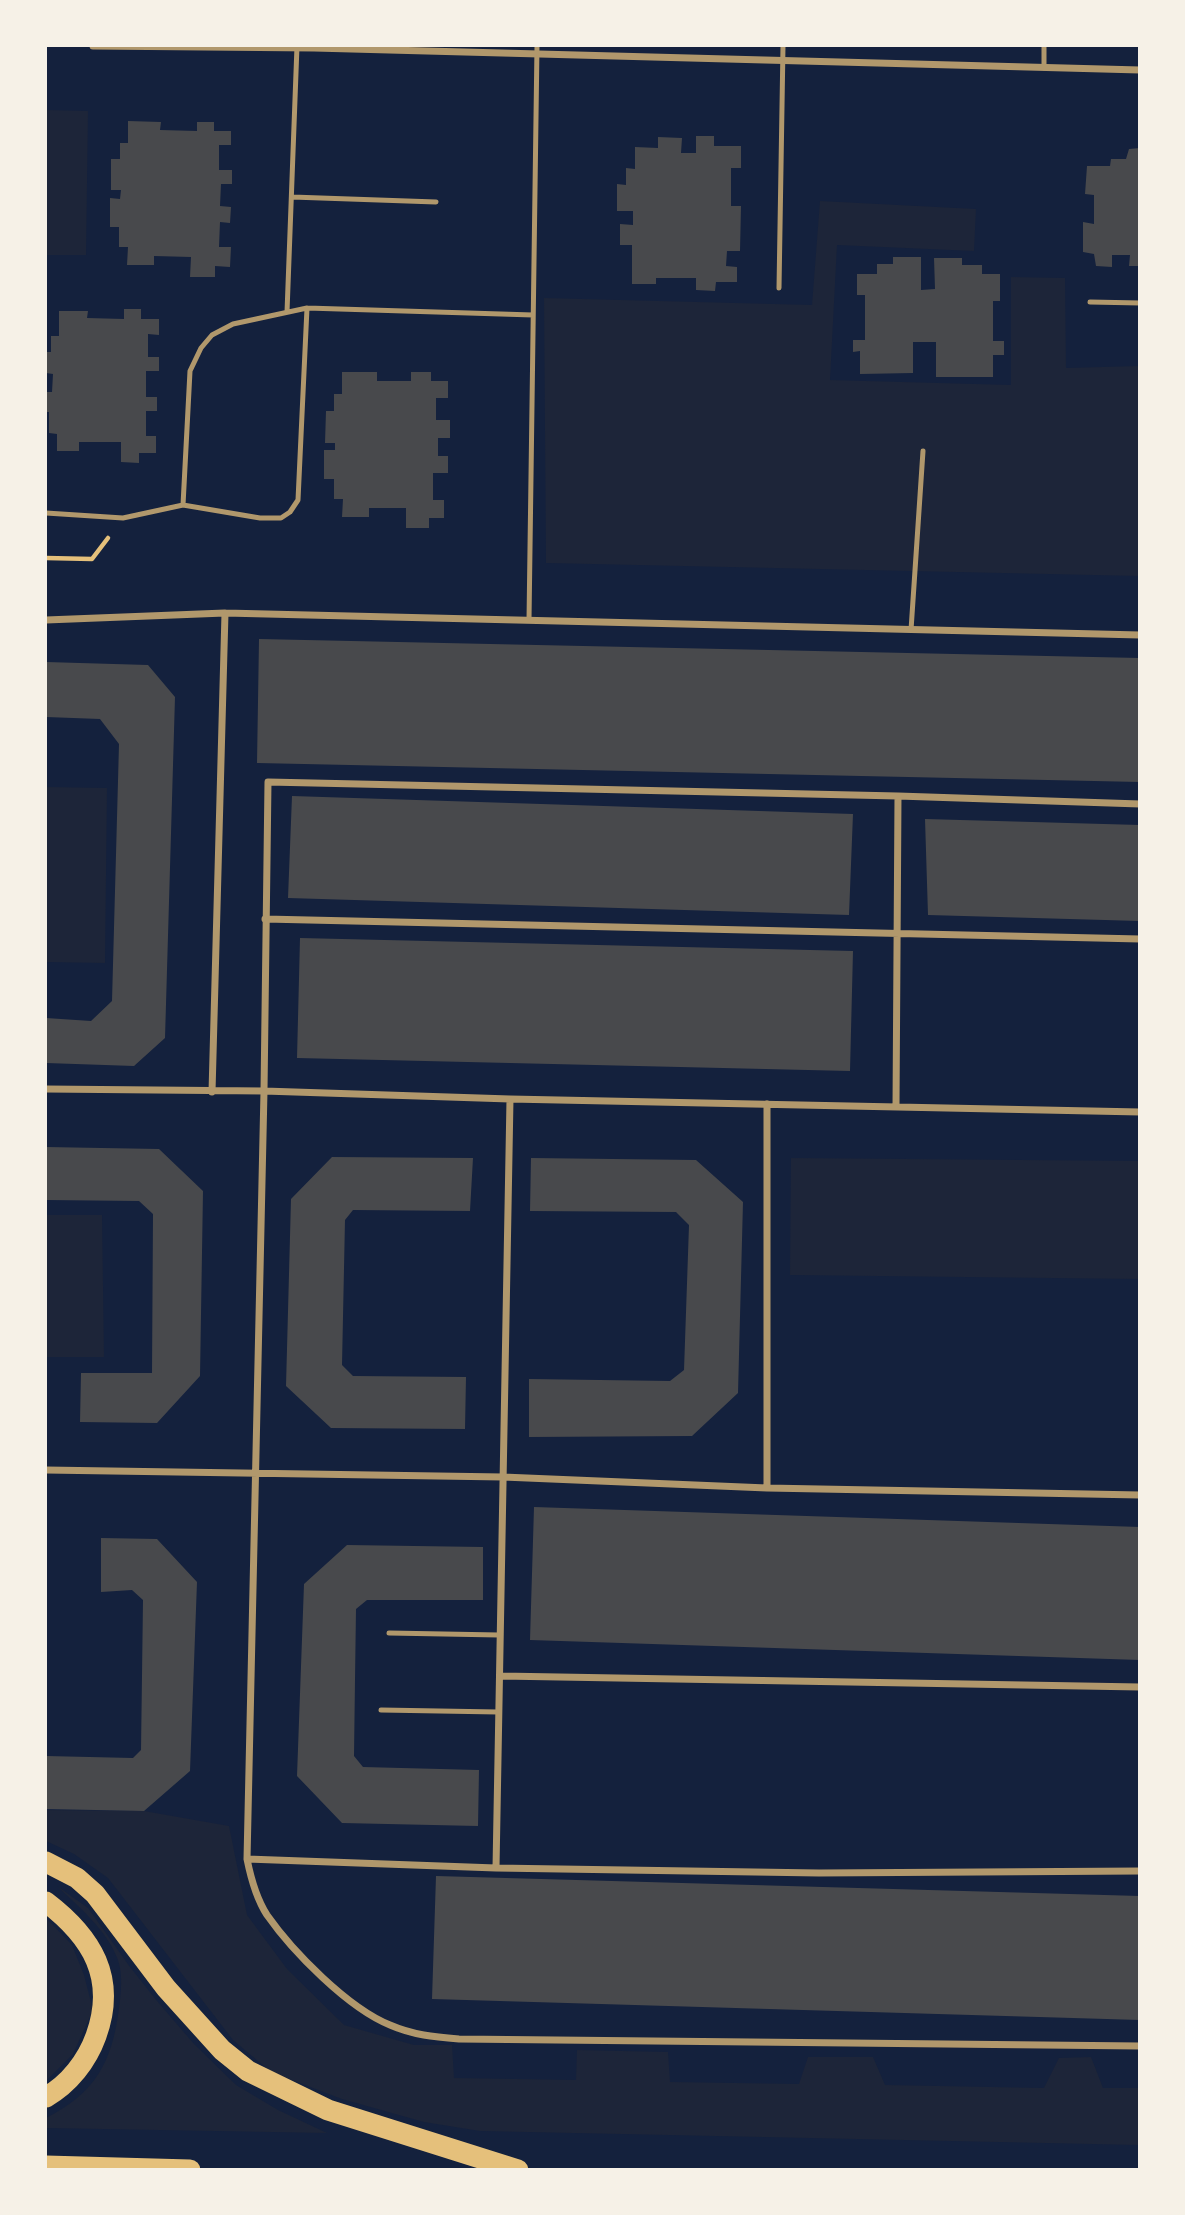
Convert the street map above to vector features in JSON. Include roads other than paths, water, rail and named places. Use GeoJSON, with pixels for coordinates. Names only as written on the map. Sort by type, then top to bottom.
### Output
{"type":"FeatureCollection","features":[{"type":"Feature","properties":{"kind":"highway"},"geometry":{"type":"LineString","coordinates":[[46,1862],[77,1878],[95,1894],[166,1988],[222,2050],[248,2071],[328,2110],[518,2169]]}},
{"type":"Feature","properties":{"kind":"highway"},"geometry":{"type":"LineString","coordinates":[[46,1902],[68,1919],[87,1941],[98,1964],[105,1990],[100,2023],[90,2051],[74,2074],[46,2097]]}},
{"type":"Feature","properties":{"kind":"highway"},"geometry":{"type":"LineString","coordinates":[[46,2166],[190,2169]]}},
{"type":"Feature","properties":{"kind":"street"},"geometry":{"type":"LineString","coordinates":[[93,46],[297,47],[1139,70]]}},
{"type":"Feature","properties":{"kind":"street"},"geometry":{"type":"LineString","coordinates":[[212,1092],[225,613]]}},
{"type":"Feature","properties":{"kind":"street"},"geometry":{"type":"LineString","coordinates":[[46,620],[225,613],[1139,635]]}},
{"type":"Feature","properties":{"kind":"street"},"geometry":{"type":"LineString","coordinates":[[1139,804],[268,782],[247,1859],[252,1886],[266,1913],[299,1955],[360,2010],[388,2025],[419,2035],[458,2039],[1139,2046]]}},
{"type":"Feature","properties":{"kind":"street"},"geometry":{"type":"LineString","coordinates":[[896,1107],[898,796]]}},
{"type":"Feature","properties":{"kind":"street"},"geometry":{"type":"LineString","coordinates":[[265,919],[1139,939]]}},
{"type":"Feature","properties":{"kind":"street"},"geometry":{"type":"LineString","coordinates":[[46,1089],[264,1091],[1139,1112]]}},
{"type":"Feature","properties":{"kind":"street"},"geometry":{"type":"LineString","coordinates":[[496,1868],[510,1099]]}},
{"type":"Feature","properties":{"kind":"street"},"geometry":{"type":"LineString","coordinates":[[767,1104],[767,1488]]}},
{"type":"Feature","properties":{"kind":"street"},"geometry":{"type":"LineString","coordinates":[[46,1470],[503,1477],[767,1488],[1139,1495]]}},
{"type":"Feature","properties":{"kind":"street"},"geometry":{"type":"LineString","coordinates":[[501,1676],[1139,1687]]}},
{"type":"Feature","properties":{"kind":"street"},"geometry":{"type":"LineString","coordinates":[[247,1859],[496,1868],[819,1873],[1139,1871]]}},
{"type":"Feature","properties":{"kind":"lane"},"geometry":{"type":"LineString","coordinates":[[529,620],[537,46]]}},
{"type":"Feature","properties":{"kind":"lane"},"geometry":{"type":"LineString","coordinates":[[779,288],[783,46]]}},
{"type":"Feature","properties":{"kind":"lane"},"geometry":{"type":"LineString","coordinates":[[1044,46],[1044,68]]}},
{"type":"Feature","properties":{"kind":"lane"},"geometry":{"type":"LineString","coordinates":[[288,312],[297,47]]}},
{"type":"Feature","properties":{"kind":"lane"},"geometry":{"type":"LineString","coordinates":[[292,197],[436,202]]}},
{"type":"Feature","properties":{"kind":"lane"},"geometry":{"type":"LineString","coordinates":[[1090,302],[1139,303]]}},
{"type":"Feature","properties":{"kind":"lane"},"geometry":{"type":"LineString","coordinates":[[183,505],[190,371],[201,348],[212,335],[233,324],[307,308],[533,315]]}},
{"type":"Feature","properties":{"kind":"lane"},"geometry":{"type":"LineString","coordinates":[[46,513],[123,518],[183,505],[260,518],[281,518],[290,512],[298,500],[307,308]]}},
{"type":"Feature","properties":{"kind":"lane"},"geometry":{"type":"LineString","coordinates":[[911,630],[923,451]]}},
{"type":"Feature","properties":{"kind":"lane"},"geometry":{"type":"LineString","coordinates":[[389,1633],[499,1635]]}},
{"type":"Feature","properties":{"kind":"lane"},"geometry":{"type":"LineString","coordinates":[[381,1710],[498,1712]]}}]}
